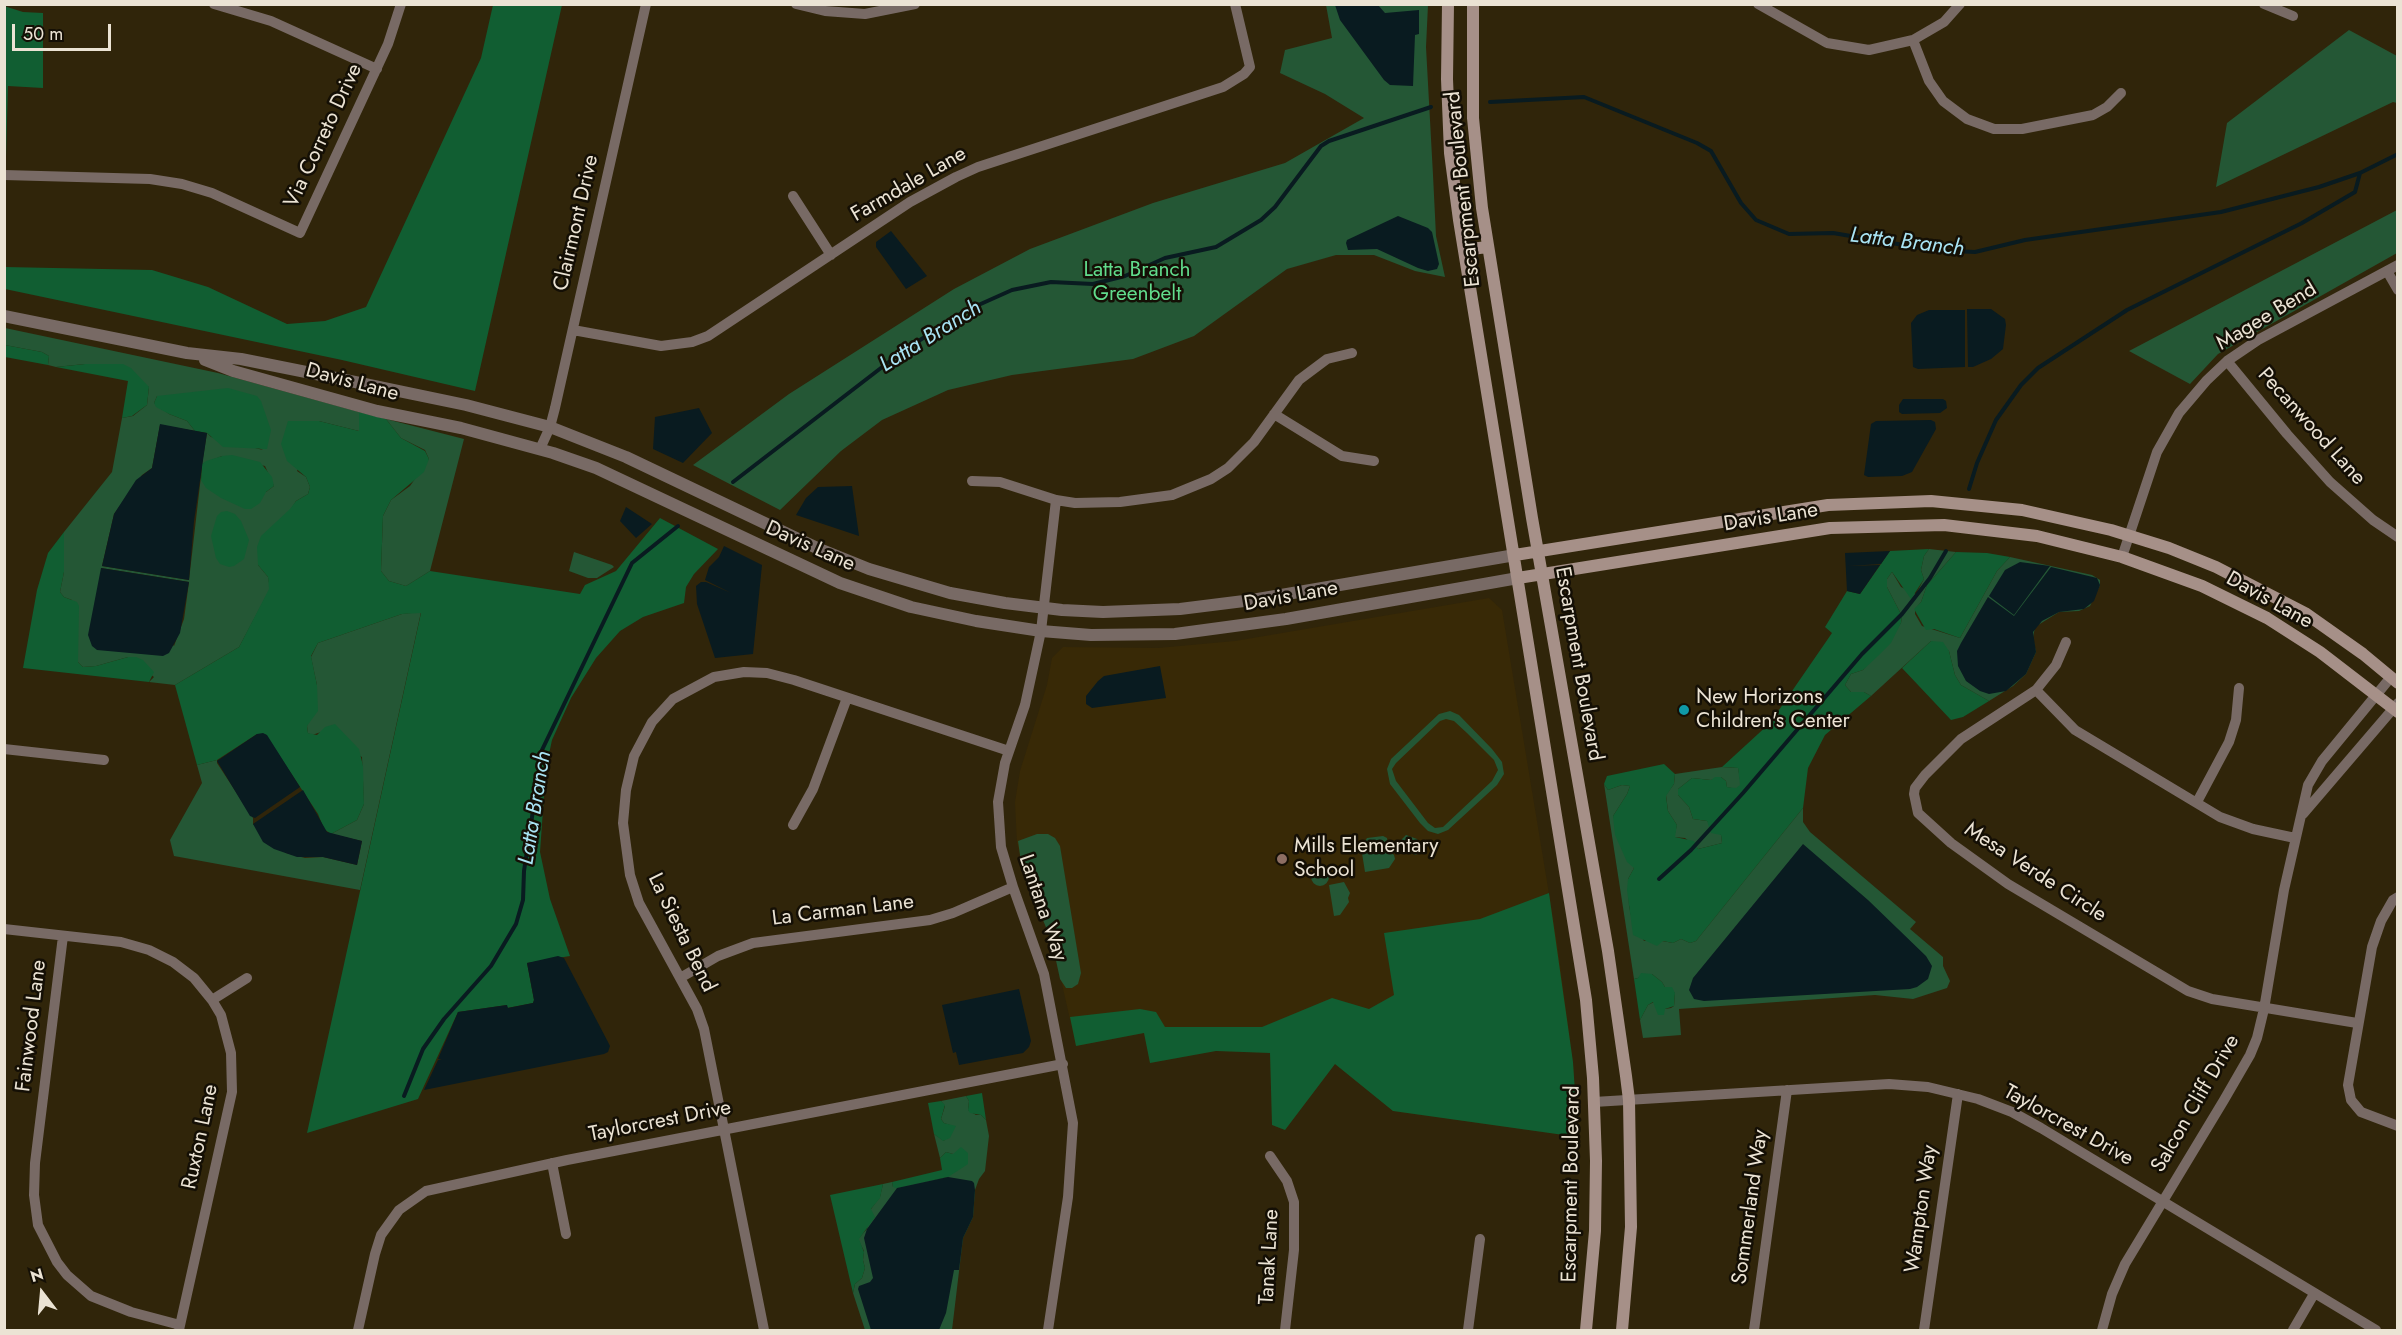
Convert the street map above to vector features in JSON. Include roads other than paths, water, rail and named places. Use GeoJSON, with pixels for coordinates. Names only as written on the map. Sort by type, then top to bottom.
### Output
{"type":"FeatureCollection","features":[{"type":"Feature","properties":{"kind":"main road","name":"Escarpment Boulevard"},"geometry":{"type":"LineString","coordinates":[[1448,4],[1447,79],[1450,153],[1586,1000],[1596,1161],[1594,1231],[1586,1330]]}},
{"type":"Feature","properties":{"kind":"main road","name":"Escarpment Boulevard"},"geometry":{"type":"LineString","coordinates":[[1473,4],[1473,118],[1487,247],[1608,951],[1629,1100],[1631,1227],[1622,1330]]}},
{"type":"Feature","properties":{"kind":"main road"},"geometry":{"type":"LineString","coordinates":[[1464,250],[1487,247]]}},
{"type":"Feature","properties":{"kind":"main road","name":"Davis Lane"},"geometry":{"type":"LineString","coordinates":[[1515,555],[1828,505],[1931,501],[2022,510],[2076,520],[2169,548],[2207,563],[2265,591],[2305,614],[2344,639],[2394,680]]}},
{"type":"Feature","properties":{"kind":"main road","name":"Davis Lane"},"geometry":{"type":"LineString","coordinates":[[1518,578],[1830,528],[1944,525],[2037,536],[2122,557],[2202,586],[2267,618],[2320,652],[2396,708]]}},
{"type":"Feature","properties":{"kind":"street","name":"Via Correto Drive"},"geometry":{"type":"LineString","coordinates":[[4,175],[150,179],[182,184],[212,193],[300,233],[392,35],[401,4]]}},
{"type":"Feature","properties":{"kind":"street","name":"Clairmont Drive"},"geometry":{"type":"LineString","coordinates":[[540,449],[550,427],[646,4]]}},
{"type":"Feature","properties":{"kind":"street"},"geometry":{"type":"LineString","coordinates":[[796,4],[835,12],[865,14],[915,4]]}},
{"type":"Feature","properties":{"kind":"street","name":"Farmdale Lane"},"geometry":{"type":"LineString","coordinates":[[573,330],[651,345],[677,345],[708,336],[910,202],[978,167],[1195,97],[1235,80],[1250,67],[1235,4]]}},
{"type":"Feature","properties":{"kind":"street"},"geometry":{"type":"LineString","coordinates":[[1758,4],[1827,43],[1869,50],[1913,40],[1944,22],[1960,4]]}},
{"type":"Feature","properties":{"kind":"street"},"geometry":{"type":"LineString","coordinates":[[2264,4],[2292,16]]}},
{"type":"Feature","properties":{"kind":"street"},"geometry":{"type":"LineString","coordinates":[[216,5],[271,21],[377,69]]}},
{"type":"Feature","properties":{"kind":"street"},"geometry":{"type":"LineString","coordinates":[[1913,40],[1929,81],[1943,101],[1967,119],[1994,129],[2022,129],[2093,115],[2107,107],[2121,93]]}},
{"type":"Feature","properties":{"kind":"street"},"geometry":{"type":"LineString","coordinates":[[793,196],[831,255]]}},
{"type":"Feature","properties":{"kind":"street","name":"Magee Bend"},"geometry":{"type":"LineString","coordinates":[[2122,557],[2157,452],[2167,432],[2192,396],[2227,361],[2258,340],[2397,265]]}},
{"type":"Feature","properties":{"kind":"street"},"geometry":{"type":"LineString","coordinates":[[2387,271],[2397,290]]}},
{"type":"Feature","properties":{"kind":"street","name":"Davis Lane"},"geometry":{"type":"LineString","coordinates":[[4,316],[187,353],[241,359],[466,405],[550,427],[626,457],[817,548],[869,569],[950,593],[1045,609],[1103,612],[1197,607],[1252,600],[1515,555]]}},
{"type":"Feature","properties":{"kind":"street","name":"Davis Lane"},"geometry":{"type":"LineString","coordinates":[[187,353],[232,371],[377,411],[461,428],[540,449],[596,468],[809,570],[864,592],[937,613],[1041,631],[1120,636],[1209,630],[1518,578]]}},
{"type":"Feature","properties":{"kind":"street"},"geometry":{"type":"LineString","coordinates":[[972,482],[1000,482],[1056,500],[1095,503],[1172,495],[1191,489],[1228,468],[1254,442],[1289,393],[1315,366],[1327,359],[1352,353]]}},
{"type":"Feature","properties":{"kind":"street","name":"Pecanwood Lane"},"geometry":{"type":"LineString","coordinates":[[2227,361],[2330,482],[2373,520],[2397,537]]}},
{"type":"Feature","properties":{"kind":"street"},"geometry":{"type":"LineString","coordinates":[[1274,414],[1342,456],[1374,461]]}},
{"type":"Feature","properties":{"kind":"street","name":"Lantana Way"},"geometry":{"type":"LineString","coordinates":[[1048,1330],[1068,1197],[1074,1137],[1063,1064],[1044,974],[1001,848],[998,814],[999,791],[1009,751],[1025,705],[1041,631],[1056,500]]}},
{"type":"Feature","properties":{"kind":"street","name":"Mesa Verde Circle"},"geometry":{"type":"LineString","coordinates":[[2066,642],[2056,666],[2036,690],[1961,739],[1940,760],[1915,789],[1918,813],[1951,843],[2008,884],[2188,991],[2212,999],[2357,1023]]}},
{"type":"Feature","properties":{"kind":"street","name":"La Siesta Bend"},"geometry":{"type":"LineString","coordinates":[[764,1330],[704,1029],[697,1009],[639,903],[630,875],[624,840],[624,807],[629,772],[640,743],[664,706],[683,692],[708,679],[733,673],[773,675],[1009,751]]}},
{"type":"Feature","properties":{"kind":"street","name":"Salcon Cliff Drive"},"geometry":{"type":"LineString","coordinates":[[2102,1330],[2117,1279],[2250,1055],[2257,1038],[2295,838],[2303,815],[2308,785],[2314,773],[2376,694],[2394,680]]}},
{"type":"Feature","properties":{"kind":"street"},"geometry":{"type":"LineString","coordinates":[[2197,802],[2229,742],[2236,720],[2239,688]]}},
{"type":"Feature","properties":{"kind":"street"},"geometry":{"type":"LineString","coordinates":[[2036,690],[2075,730],[2228,820],[2253,829],[2295,838]]}},
{"type":"Feature","properties":{"kind":"street"},"geometry":{"type":"LineString","coordinates":[[792,825],[813,789],[847,698]]}},
{"type":"Feature","properties":{"kind":"street","name":"Salcon Cliff Drive"},"geometry":{"type":"LineString","coordinates":[[2303,815],[2396,708]]}},
{"type":"Feature","properties":{"kind":"street"},"geometry":{"type":"LineString","coordinates":[[4,749],[104,760]]}},
{"type":"Feature","properties":{"kind":"street","name":"La Carman Lane"},"geometry":{"type":"LineString","coordinates":[[680,978],[718,956],[753,943],[930,920],[953,913],[1013,887]]}},
{"type":"Feature","properties":{"kind":"street"},"geometry":{"type":"LineString","coordinates":[[2397,897],[2393,900],[2376,933],[2357,1023],[2348,1085],[2351,1100],[2356,1108],[2368,1116],[2397,1126]]}},
{"type":"Feature","properties":{"kind":"street","name":"Ruxton Lane"},"geometry":{"type":"LineString","coordinates":[[4,929],[122,942],[149,950],[184,970],[212,1000],[221,1015],[231,1053],[232,1092],[179,1328]]}},
{"type":"Feature","properties":{"kind":"street","name":"Fainwood Lane"},"geometry":{"type":"LineString","coordinates":[[63,936],[35,1163],[34,1195],[38,1225],[57,1262],[67,1275],[90,1296],[179,1328]]}},
{"type":"Feature","properties":{"kind":"street"},"geometry":{"type":"LineString","coordinates":[[212,1000],[247,978]]}},
{"type":"Feature","properties":{"kind":"street","name":"Taylorcrest Drive"},"geometry":{"type":"LineString","coordinates":[[358,1330],[378,1243],[388,1223],[404,1205],[436,1187],[1063,1064]]}},
{"type":"Feature","properties":{"kind":"street","name":"Taylorcrest Drive"},"geometry":{"type":"LineString","coordinates":[[1594,1102],[1889,1084],[1928,1087],[1958,1094],[2012,1112],[2376,1330]]}},
{"type":"Feature","properties":{"kind":"street","name":"Sommerland Way"},"geometry":{"type":"LineString","coordinates":[[1754,1330],[1786,1090]]}},
{"type":"Feature","properties":{"kind":"street","name":"Wampton Way"},"geometry":{"type":"LineString","coordinates":[[1924,1330],[1958,1094]]}},
{"type":"Feature","properties":{"kind":"street","name":"Tanak Lane"},"geometry":{"type":"LineString","coordinates":[[1270,1156],[1287,1181],[1294,1202],[1294,1250],[1285,1330]]}},
{"type":"Feature","properties":{"kind":"street"},"geometry":{"type":"LineString","coordinates":[[552,1163],[566,1234]]}},
{"type":"Feature","properties":{"kind":"street"},"geometry":{"type":"LineString","coordinates":[[1468,1330],[1480,1239]]}},
{"type":"Feature","properties":{"kind":"street"},"geometry":{"type":"LineString","coordinates":[[2293,1330],[2314,1294]]}},
{"type":"Feature","properties":{"kind":"waterway","name":"Latta Branch"},"geometry":{"type":"LineString","coordinates":[[1490,102],[1584,97],[1697,143],[1711,151],[1741,203],[1756,220],[1789,234],[1833,233],[1933,250],[1975,252],[2025,240],[2221,212],[2319,187],[2360,173],[2398,154]]}},
{"type":"Feature","properties":{"kind":"waterway","name":"Latta Branch"},"geometry":{"type":"LineString","coordinates":[[733,482],[903,351],[965,311],[1012,290],[1051,282],[1093,284],[1125,276],[1165,258],[1216,247],[1261,220],[1275,207],[1321,146],[1329,141],[1431,107]]}},
{"type":"Feature","properties":{"kind":"waterway"},"geometry":{"type":"LineString","coordinates":[[1969,489],[1977,463],[1996,420],[2021,385],[2038,368],[2127,310],[2302,223],[2355,192],[2360,173]]}},
{"type":"Feature","properties":{"kind":"waterway","name":"Latta Branch"},"geometry":{"type":"LineString","coordinates":[[404,1096],[423,1049],[444,1019],[491,966],[516,924],[523,900],[524,871],[542,750],[632,563],[678,526]]}},
{"type":"Feature","properties":{"kind":"waterway"},"geometry":{"type":"LineString","coordinates":[[1659,879],[1691,850],[1862,654],[1902,614],[1930,578],[1946,551]]}},
{"type":"Feature","properties":{"kind":"place","name":"New Horizons Children's Center"},"geometry":{"type":"Point","coordinates":[1684,710]}},
{"type":"Feature","properties":{"kind":"place","name":"Mills Elementary School"},"geometry":{"type":"Point","coordinates":[1282,859]}},
{"type":"Feature","properties":{"kind":"park label","name":"Latta Branch Greenbelt"},"geometry":{"type":"Point","coordinates":[1137,283]}}]}
